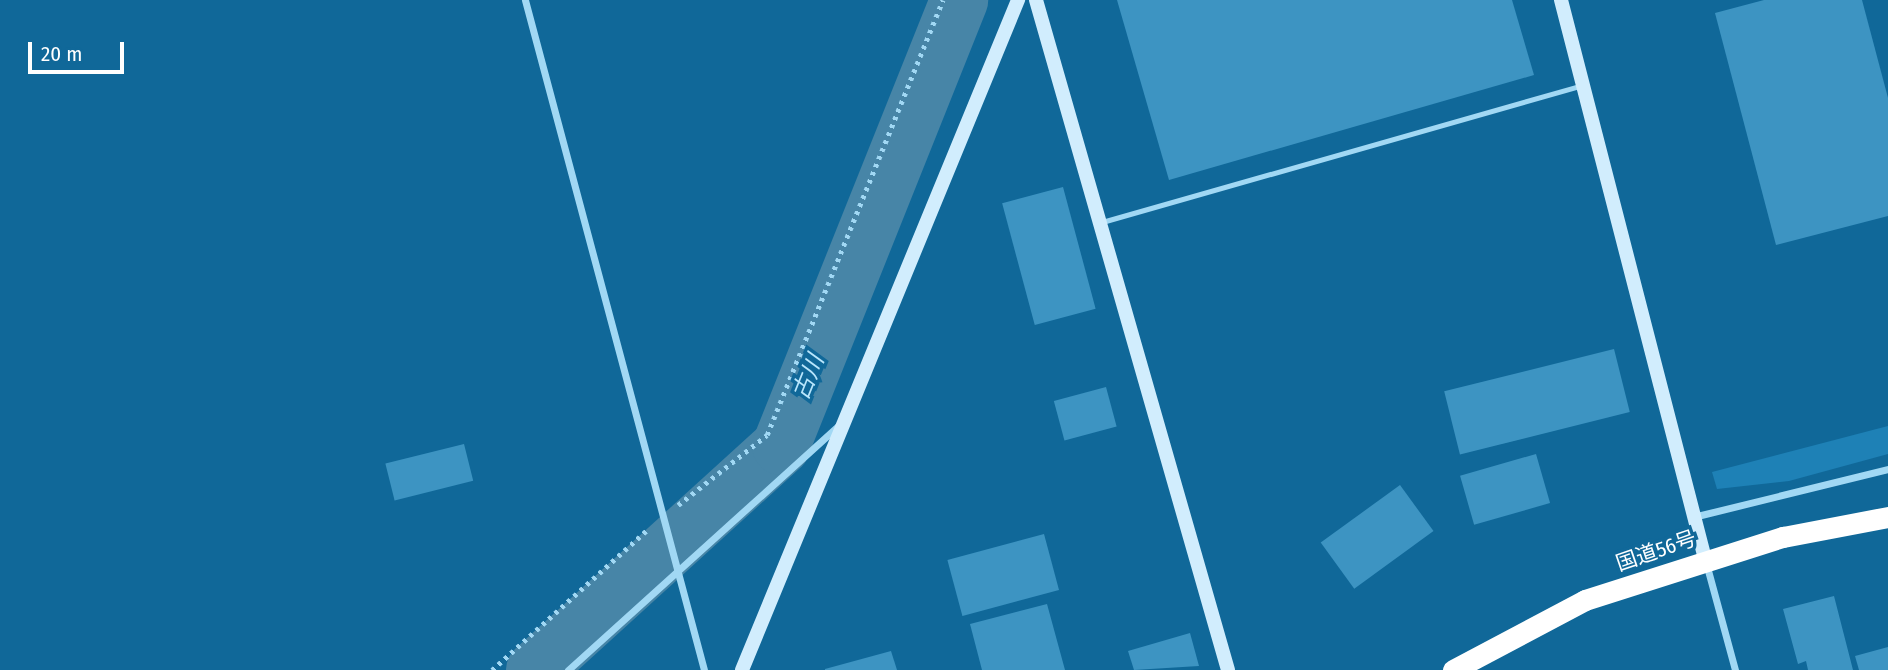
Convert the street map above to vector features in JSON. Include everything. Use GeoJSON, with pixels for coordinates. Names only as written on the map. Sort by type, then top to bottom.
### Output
{"type":"FeatureCollection","features":[{"type":"Feature","properties":{"kind":"highway","name":"国道56号"},"geometry":{"type":"LineString","coordinates":[[1453,670],[1585,600],[1705,559],[1783,537],[1888,517]]}},
{"type":"Feature","properties":{"kind":"street"},"geometry":{"type":"LineString","coordinates":[[525,0],[704,670]]}},
{"type":"Feature","properties":{"kind":"street"},"geometry":{"type":"LineString","coordinates":[[742,670],[841,424],[1018,0]]}},
{"type":"Feature","properties":{"kind":"street"},"geometry":{"type":"LineString","coordinates":[[1036,0],[1228,670]]}},
{"type":"Feature","properties":{"kind":"street"},"geometry":{"type":"LineString","coordinates":[[1561,0],[1735,670]]}},
{"type":"Feature","properties":{"kind":"street"},"geometry":{"type":"LineString","coordinates":[[568,670],[677,568],[841,424]]}},
{"type":"Feature","properties":{"kind":"street"},"geometry":{"type":"LineString","coordinates":[[1696,516],[1888,469]]}},
{"type":"Feature","properties":{"kind":"lane"},"geometry":{"type":"LineString","coordinates":[[1099,223],[1582,85]]}},
{"type":"Feature","properties":{"kind":"path"},"geometry":{"type":"LineString","coordinates":[[492,670],[663,516],[767,435],[943,0]]}},
{"type":"Feature","properties":{"kind":"shaded area"},"geometry":{"type":"Polygon","coordinates":[[[1888,426],[1888,454],[1789,481],[1717,489],[1712,472],[1888,426]]]}},
{"type":"Feature","properties":{"kind":"building"},"geometry":{"type":"Polygon","coordinates":[[[1117,0],[1512,0],[1534,75],[1169,180],[1117,0]]]}},
{"type":"Feature","properties":{"kind":"building"},"geometry":{"type":"Polygon","coordinates":[[[1764,0],[1862,0],[1888,98],[1888,216],[1776,245],[1715,13],[1764,0]]]}},
{"type":"Feature","properties":{"kind":"building"},"geometry":{"type":"Polygon","coordinates":[[[1063,187],[1096,309],[1035,325],[1002,203],[1063,187]]]}},
{"type":"Feature","properties":{"kind":"building"},"geometry":{"type":"Polygon","coordinates":[[[1614,349],[1630,412],[1460,454],[1444,391],[1614,349]]]}},
{"type":"Feature","properties":{"kind":"building"},"geometry":{"type":"Polygon","coordinates":[[[1106,387],[1117,427],[1064,441],[1054,401],[1106,387]]]}},
{"type":"Feature","properties":{"kind":"building"},"geometry":{"type":"Polygon","coordinates":[[[464,444],[473,481],[395,500],[385,464],[464,444]]]}},
{"type":"Feature","properties":{"kind":"building"},"geometry":{"type":"Polygon","coordinates":[[[1536,454],[1550,503],[1474,525],[1460,476],[1536,454]]]}},
{"type":"Feature","properties":{"kind":"building"},"geometry":{"type":"Polygon","coordinates":[[[1400,485],[1434,531],[1354,589],[1321,543],[1400,485]]]}},
{"type":"Feature","properties":{"kind":"building"},"geometry":{"type":"Polygon","coordinates":[[[1044,534],[1059,590],[962,616],[947,560],[1044,534]]]}},
{"type":"Feature","properties":{"kind":"building"},"geometry":{"type":"Polygon","coordinates":[[[1834,596],[1853,670],[1808,670],[1806,661],[1798,664],[1783,609],[1834,596]]]}},
{"type":"Feature","properties":{"kind":"building"},"geometry":{"type":"Polygon","coordinates":[[[1047,604],[1065,670],[982,670],[970,624],[1047,604]]]}},
{"type":"Feature","properties":{"kind":"building"},"geometry":{"type":"Polygon","coordinates":[[[1190,633],[1199,666],[1134,670],[1128,651],[1190,633]]]}},
{"type":"Feature","properties":{"kind":"building"},"geometry":{"type":"Polygon","coordinates":[[[1888,647],[1888,670],[1859,670],[1855,656],[1888,647]]]}},
{"type":"Feature","properties":{"kind":"building"},"geometry":{"type":"Polygon","coordinates":[[[891,651],[897,670],[825,670],[825,669],[891,651]]]}},
{"type":"Feature","properties":{"kind":"waterway","name":"古川"},"geometry":{"type":"LineString","coordinates":[[535,670],[781,446],[959,0]]}}]}
